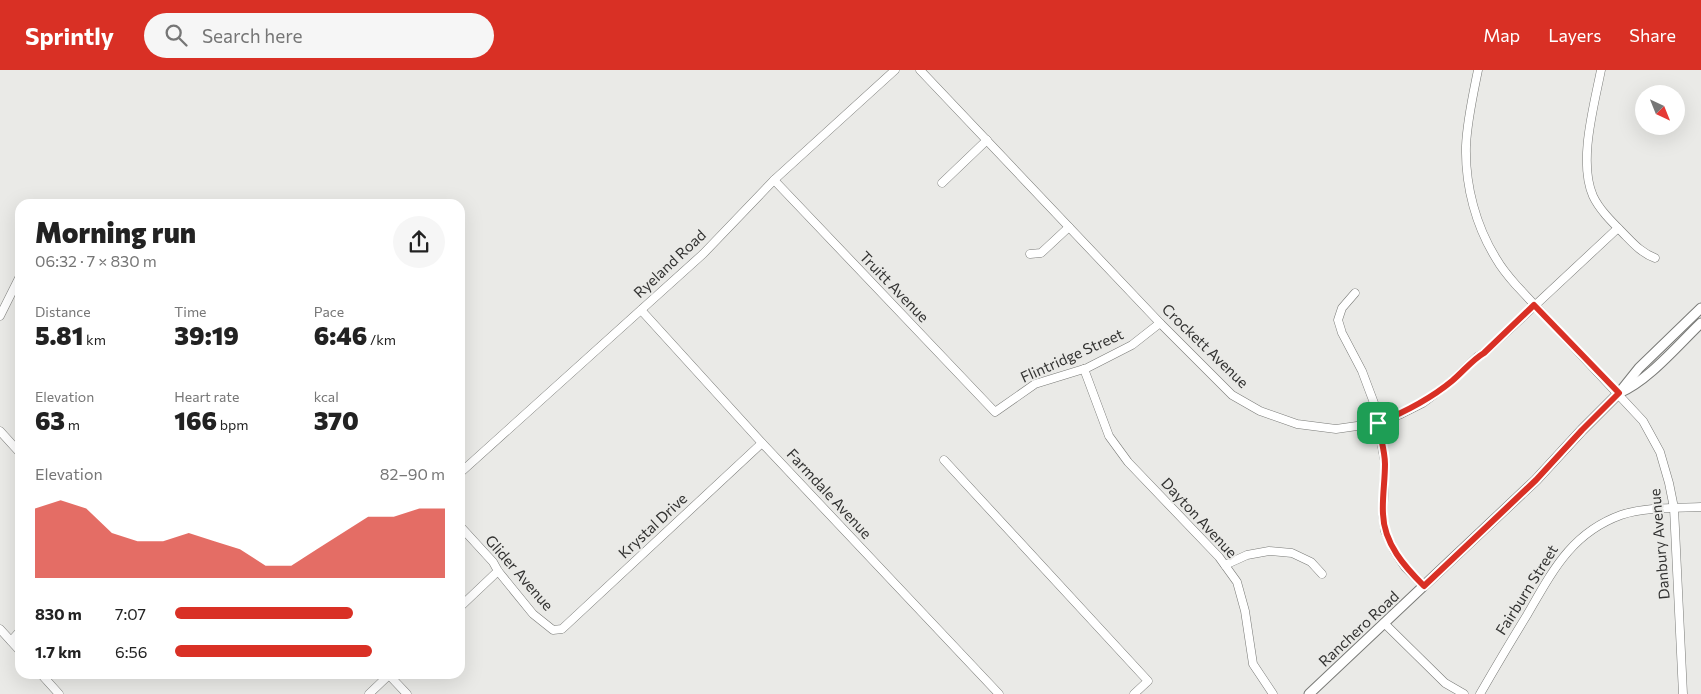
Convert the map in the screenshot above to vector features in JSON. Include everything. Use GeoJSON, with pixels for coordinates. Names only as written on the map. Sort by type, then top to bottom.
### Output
{"type":"FeatureCollection","features":[{"type":"Feature","properties":{"kind":"main road","name":"Ranchero Road"},"geometry":{"type":"LineString","coordinates":[[1309,694],[1536,480],[1619,393],[1639,368],[1701,308]]}},
{"type":"Feature","properties":{"kind":"main road","name":"Ranchero Road"},"geometry":{"type":"LineString","coordinates":[[1619,393],[1646,376],[1701,323]]}},
{"type":"Feature","properties":{"kind":"street","name":"Ryeland Road"},"geometry":{"type":"LineString","coordinates":[[465,468],[703,254],[774,180],[895,70]]}},
{"type":"Feature","properties":{"kind":"street","name":"Crockett Avenue"},"geometry":{"type":"LineString","coordinates":[[920,70],[1160,323],[1232,395],[1260,411],[1297,424],[1336,429],[1378,423],[1423,403],[1484,353],[1618,228]]}},
{"type":"Feature","properties":{"kind":"street","name":"Danbury Avenue"},"geometry":{"type":"LineString","coordinates":[[1478,70],[1468,122],[1466,147],[1467,170],[1473,204],[1484,237],[1498,262],[1516,285],[1619,393],[1643,421],[1660,452],[1670,483],[1674,508],[1683,694]]}},
{"type":"Feature","properties":{"kind":"street"},"geometry":{"type":"LineString","coordinates":[[1601,70],[1586,164],[1593,196],[1604,213],[1618,228],[1645,255],[1654,258]]}},
{"type":"Feature","properties":{"kind":"street"},"geometry":{"type":"LineString","coordinates":[[942,183],[987,140]]}},
{"type":"Feature","properties":{"kind":"street","name":"Truitt Avenue"},"geometry":{"type":"LineString","coordinates":[[774,180],[995,412]]}},
{"type":"Feature","properties":{"kind":"street"},"geometry":{"type":"LineString","coordinates":[[1030,254],[1042,253],[1070,227]]}},
{"type":"Feature","properties":{"kind":"street"},"geometry":{"type":"LineString","coordinates":[[0,316],[15,293]]}},
{"type":"Feature","properties":{"kind":"street"},"geometry":{"type":"LineString","coordinates":[[1355,293],[1342,308],[1338,320],[1342,333],[1365,379],[1374,402],[1385,463],[1382,516],[1395,552],[1424,586]]}},
{"type":"Feature","properties":{"kind":"street","name":"Farmdale Avenue"},"geometry":{"type":"LineString","coordinates":[[641,310],[762,443],[999,694]]}},
{"type":"Feature","properties":{"kind":"street","name":"Flintridge Street"},"geometry":{"type":"LineString","coordinates":[[995,412],[1035,384],[1084,369],[1132,345],[1160,323]]}},
{"type":"Feature","properties":{"kind":"street","name":"Dayton Avenue"},"geometry":{"type":"LineString","coordinates":[[1084,369],[1109,436],[1128,462],[1225,565],[1237,582],[1245,611],[1253,664],[1273,694]]}},
{"type":"Feature","properties":{"kind":"street"},"geometry":{"type":"LineString","coordinates":[[0,431],[15,447]]}},
{"type":"Feature","properties":{"kind":"street","name":"Krystal Drive"},"geometry":{"type":"LineString","coordinates":[[562,629],[762,443]]}},
{"type":"Feature","properties":{"kind":"street"},"geometry":{"type":"LineString","coordinates":[[944,460],[1148,681],[1134,694]]}},
{"type":"Feature","properties":{"kind":"street","name":"Fairburn Street"},"geometry":{"type":"LineString","coordinates":[[1480,694],[1556,567],[1572,546],[1594,528],[1622,514],[1701,506]]}},
{"type":"Feature","properties":{"kind":"street","name":"Glider Avenue"},"geometry":{"type":"LineString","coordinates":[[465,531],[493,562],[498,571],[533,614],[552,630],[562,629]]}},
{"type":"Feature","properties":{"kind":"street"},"geometry":{"type":"LineString","coordinates":[[1225,565],[1247,555],[1269,551],[1292,554],[1311,562],[1322,574]]}},
{"type":"Feature","properties":{"kind":"street"},"geometry":{"type":"LineString","coordinates":[[465,601],[498,571]]}},
{"type":"Feature","properties":{"kind":"street"},"geometry":{"type":"LineString","coordinates":[[1384,623],[1446,683],[1464,694]]}},
{"type":"Feature","properties":{"kind":"street"},"geometry":{"type":"LineString","coordinates":[[0,629],[15,645]]}},
{"type":"Feature","properties":{"kind":"street"},"geometry":{"type":"LineString","coordinates":[[11,641],[15,637]]}},
{"type":"Feature","properties":{"kind":"street"},"geometry":{"type":"LineString","coordinates":[[46,679],[59,694]]}},
{"type":"Feature","properties":{"kind":"street"},"geometry":{"type":"LineString","coordinates":[[369,694],[384,679]]}},
{"type":"Feature","properties":{"kind":"street"},"geometry":{"type":"LineString","coordinates":[[394,679],[407,694]]}},
{"type":"Feature","properties":{"kind":"route"},"geometry":{"type":"LineString","coordinates":[[1534,305],[1619,393],[1536,480],[1424,586],[1395,552],[1386,531],[1382,516],[1385,463],[1378,423],[1423,403],[1484,353],[1534,305]]}}]}
